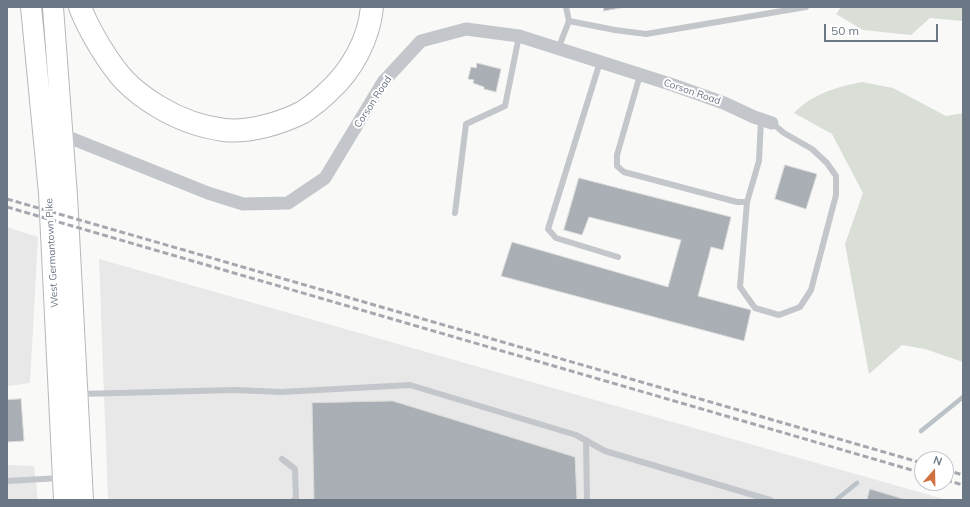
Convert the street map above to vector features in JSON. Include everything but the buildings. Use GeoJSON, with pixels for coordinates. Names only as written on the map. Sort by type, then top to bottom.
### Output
{"type":"FeatureCollection","features":[{"type":"Feature","properties":{"kind":"highway"},"geometry":{"type":"LineString","coordinates":[[80,7],[94,37],[125,81],[147,100],[171,114],[198,125],[225,130],[251,129],[277,122],[303,111],[323,96],[338,83],[353,63],[363,40],[372,7]]}},
{"type":"Feature","properties":{"kind":"main road","name":"West Germantown Pike"},"geometry":{"type":"LineString","coordinates":[[31,7],[49,193],[64,500]]}},
{"type":"Feature","properties":{"kind":"main road","name":"West Germantown Pike"},"geometry":{"type":"LineString","coordinates":[[53,7],[67,196],[83,500]]}},
{"type":"Feature","properties":{"kind":"street","name":"Corson Road"},"geometry":{"type":"LineString","coordinates":[[63,135],[208,193],[243,204],[288,203],[326,178],[383,82],[421,41],[466,29],[519,36],[724,103],[766,121]]}},
{"type":"Feature","properties":{"kind":"lane"},"geometry":{"type":"LineString","coordinates":[[558,49],[569,21],[566,7]]}},
{"type":"Feature","properties":{"kind":"lane"},"geometry":{"type":"LineString","coordinates":[[569,21],[615,30],[646,34],[806,7]]}},
{"type":"Feature","properties":{"kind":"lane"},"geometry":{"type":"LineString","coordinates":[[455,213],[466,124],[505,106],[519,36]]}},
{"type":"Feature","properties":{"kind":"lane"},"geometry":{"type":"LineString","coordinates":[[600,62],[548,229],[556,238],[618,257]]}},
{"type":"Feature","properties":{"kind":"lane"},"geometry":{"type":"LineString","coordinates":[[640,75],[617,155],[617,166],[624,172],[737,202],[747,202]]}},
{"type":"Feature","properties":{"kind":"lane"},"geometry":{"type":"LineString","coordinates":[[766,121],[812,149],[827,164],[836,176],[836,195],[811,290],[800,307],[779,315],[755,308],[740,287],[747,202],[759,161],[766,121]]}},
{"type":"Feature","properties":{"kind":"lane"},"geometry":{"type":"LineString","coordinates":[[78,394],[234,390],[281,392],[410,385],[576,435],[605,451],[770,500]]}},
{"type":"Feature","properties":{"kind":"lane"},"geometry":{"type":"LineString","coordinates":[[586,440],[587,500]]}},
{"type":"Feature","properties":{"kind":"lane"},"geometry":{"type":"LineString","coordinates":[[282,459],[295,469],[296,499],[294,500]]}},
{"type":"Feature","properties":{"kind":"lane"},"geometry":{"type":"LineString","coordinates":[[7,481],[63,478]]}},
{"type":"Feature","properties":{"kind":"shaded area"},"geometry":{"type":"Polygon","coordinates":[[[841,7],[963,7],[963,21],[930,18],[911,35],[863,30],[836,14],[841,7]]]}},
{"type":"Feature","properties":{"kind":"shaded area"},"geometry":{"type":"Polygon","coordinates":[[[862,82],[893,88],[946,116],[963,113],[963,362],[925,349],[902,345],[869,374],[845,244],[863,193],[832,134],[794,113],[801,106],[825,92],[862,82]]]}},
{"type":"Feature","properties":{"kind":"shaded area"},"geometry":{"type":"Polygon","coordinates":[[[7,227],[38,237],[30,383],[7,386],[7,227]]]}},
{"type":"Feature","properties":{"kind":"shaded area"},"geometry":{"type":"Polygon","coordinates":[[[99,259],[947,500],[108,500],[99,259]]]}},
{"type":"Feature","properties":{"kind":"shaded area"},"geometry":{"type":"Polygon","coordinates":[[[7,465],[34,466],[38,500],[7,500],[7,465]]]}},
{"type":"Feature","properties":{"kind":"waterway"},"geometry":{"type":"LineString","coordinates":[[921,431],[963,397]]}},
{"type":"Feature","properties":{"kind":"waterway"},"geometry":{"type":"LineString","coordinates":[[836,500],[857,483]]}},
{"type":"Feature","properties":{"kind":"railway"},"geometry":{"type":"LineString","coordinates":[[7,199],[914,461]]}},
{"type":"Feature","properties":{"kind":"railway"},"geometry":{"type":"LineString","coordinates":[[7,207],[914,471]]}},
{"type":"Feature","properties":{"kind":"railway"},"geometry":{"type":"LineString","coordinates":[[954,472],[963,475]]}},
{"type":"Feature","properties":{"kind":"railway"},"geometry":{"type":"LineString","coordinates":[[954,482],[963,485]]}}]}
